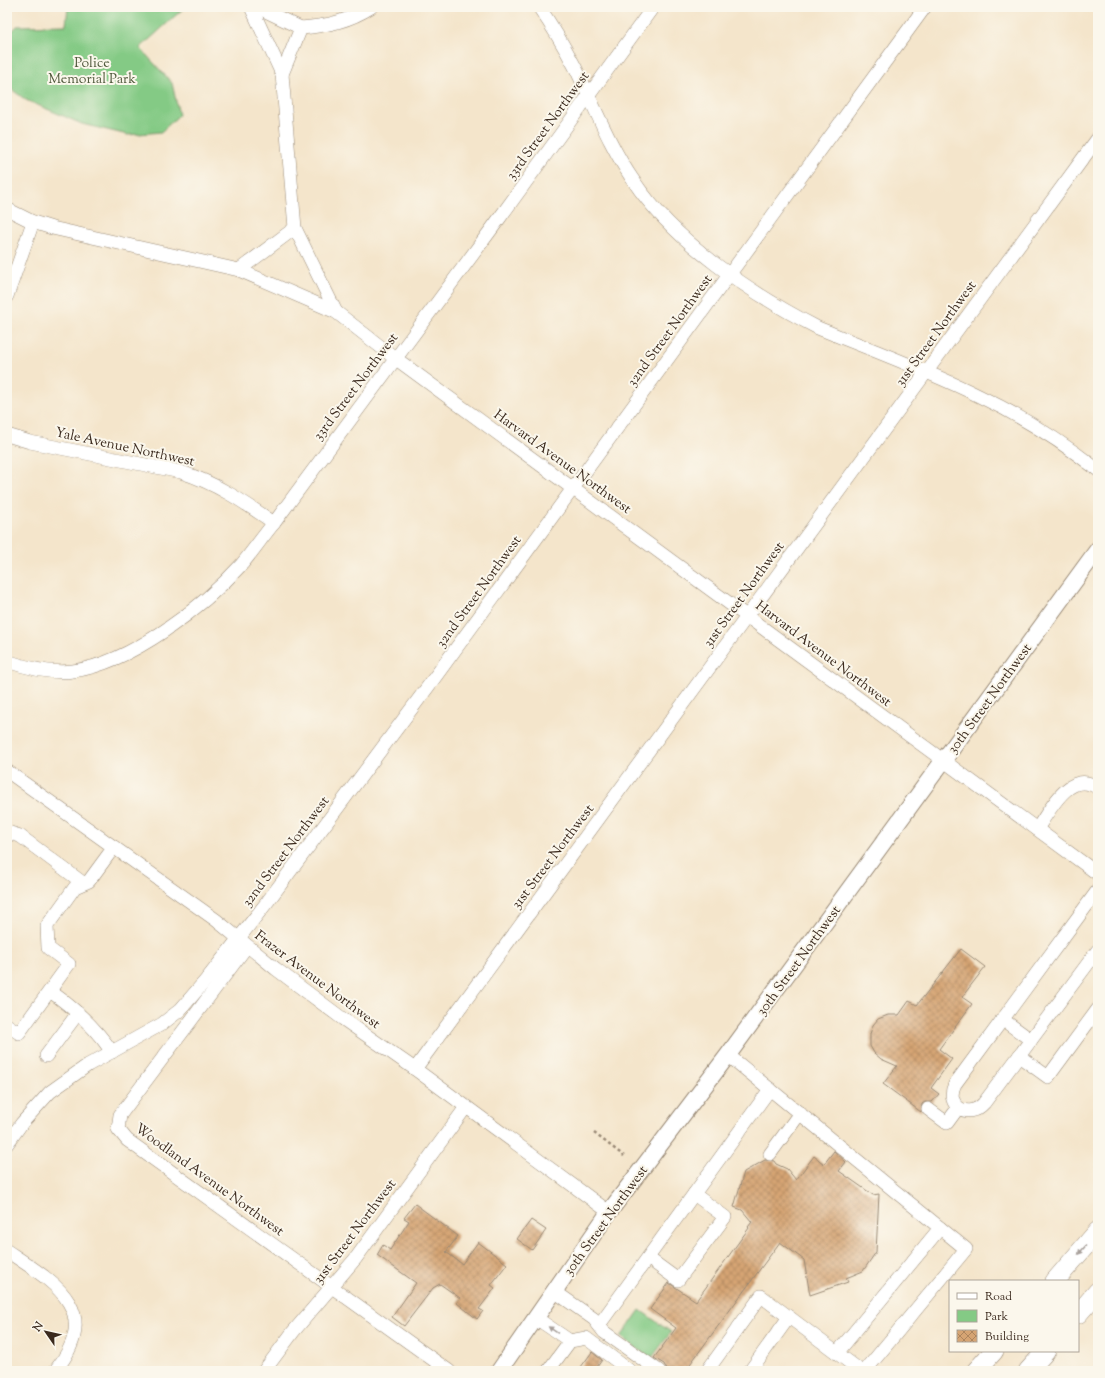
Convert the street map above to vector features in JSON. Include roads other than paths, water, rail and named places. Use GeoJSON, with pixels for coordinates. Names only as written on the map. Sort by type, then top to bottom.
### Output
{"type":"FeatureCollection","features":[{"type":"Feature","properties":{"kind":"highway"},"geometry":{"type":"LineString","coordinates":[[1056,1280],[1098,1231]]}},
{"type":"Feature","properties":{"kind":"highway"},"geometry":{"type":"LineString","coordinates":[[1079,1313],[1098,1291]]}},
{"type":"Feature","properties":{"kind":"highway"},"geometry":{"type":"LineString","coordinates":[[976,1371],[993,1352]]}},
{"type":"Feature","properties":{"kind":"highway"},"geometry":{"type":"LineString","coordinates":[[1028,1371],[1045,1352]]}},
{"type":"Feature","properties":{"kind":"main road","name":"30th Street Northwest"},"geometry":{"type":"LineString","coordinates":[[499,1371],[610,1212],[728,1055],[1098,549]]}},
{"type":"Feature","properties":{"kind":"street"},"geometry":{"type":"LineString","coordinates":[[251,7],[282,74],[295,228],[336,312]]}},
{"type":"Feature","properties":{"kind":"street"},"geometry":{"type":"LineString","coordinates":[[257,7],[301,28],[334,23],[348,19],[371,7]]}},
{"type":"Feature","properties":{"kind":"street"},"geometry":{"type":"LineString","coordinates":[[539,7],[558,37],[620,159],[653,208],[682,237],[730,274],[802,320],[978,395],[1012,413],[1053,438],[1098,470]]}},
{"type":"Feature","properties":{"kind":"street","name":"33rd Street Northwest"},"geometry":{"type":"LineString","coordinates":[[7,661],[35,669],[71,672],[107,663],[123,655],[174,623],[208,596],[243,563],[496,223],[653,7]]}},
{"type":"Feature","properties":{"kind":"street","name":"32nd Street Northwest"},"geometry":{"type":"LineString","coordinates":[[7,1144],[22,1123],[50,1092],[73,1075],[162,1024],[180,1010],[206,980],[243,942],[925,7]]}},
{"type":"Feature","properties":{"kind":"street"},"geometry":{"type":"LineString","coordinates":[[282,74],[301,28]]}},
{"type":"Feature","properties":{"kind":"street","name":"31st Street Northwest"},"geometry":{"type":"LineString","coordinates":[[415,1069],[1098,138]]}},
{"type":"Feature","properties":{"kind":"street"},"geometry":{"type":"LineString","coordinates":[[7,209],[33,222],[52,228],[240,270],[336,312]]}},
{"type":"Feature","properties":{"kind":"street"},"geometry":{"type":"LineString","coordinates":[[7,296],[33,222]]}},
{"type":"Feature","properties":{"kind":"street"},"geometry":{"type":"LineString","coordinates":[[240,270],[295,228]]}},
{"type":"Feature","properties":{"kind":"street","name":"Harvard Avenue Northwest"},"geometry":{"type":"LineString","coordinates":[[336,312],[395,358],[1098,874]]}},
{"type":"Feature","properties":{"kind":"street","name":"Yale Avenue Northwest"},"geometry":{"type":"LineString","coordinates":[[7,435],[38,443],[181,472],[200,478],[217,486],[274,523]]}},
{"type":"Feature","properties":{"kind":"street","name":"Frazer Avenue Northwest"},"geometry":{"type":"LineString","coordinates":[[7,771],[114,847],[243,942],[343,1019],[415,1069],[610,1212]]}},
{"type":"Feature","properties":{"kind":"street"},"geometry":{"type":"LineString","coordinates":[[1037,829],[1067,789],[1074,784],[1082,782],[1098,788]]}},
{"type":"Feature","properties":{"kind":"street"},"geometry":{"type":"LineString","coordinates":[[7,832],[20,836],[83,883]]}},
{"type":"Feature","properties":{"kind":"street"},"geometry":{"type":"LineString","coordinates":[[7,1024],[19,1033],[69,964],[48,948],[47,926],[75,887],[89,880],[114,847]]}},
{"type":"Feature","properties":{"kind":"street"},"geometry":{"type":"LineString","coordinates":[[1098,890],[1002,1019],[953,1088],[952,1100],[958,1108],[970,1111],[981,1107],[1098,950]]}},
{"type":"Feature","properties":{"kind":"street","name":"Woodland Avenue Northwest"},"geometry":{"type":"LineString","coordinates":[[243,942],[120,1115],[118,1129],[127,1140],[333,1286],[449,1371]]}},
{"type":"Feature","properties":{"kind":"street"},"geometry":{"type":"LineString","coordinates":[[50,990],[78,1013],[105,1041],[112,1052]]}},
{"type":"Feature","properties":{"kind":"street"},"geometry":{"type":"LineString","coordinates":[[1019,1056],[1048,1077],[1098,1010]]}},
{"type":"Feature","properties":{"kind":"street"},"geometry":{"type":"LineString","coordinates":[[46,1056],[78,1013]]}},
{"type":"Feature","properties":{"kind":"street"},"geometry":{"type":"LineString","coordinates":[[1002,1019],[1031,1040]]}},
{"type":"Feature","properties":{"kind":"street"},"geometry":{"type":"LineString","coordinates":[[728,1055],[966,1250],[865,1371]]}},
{"type":"Feature","properties":{"kind":"street"},"geometry":{"type":"LineString","coordinates":[[599,1325],[770,1089]]}},
{"type":"Feature","properties":{"kind":"street","name":"31st Street Northwest"},"geometry":{"type":"LineString","coordinates":[[264,1371],[293,1332],[356,1258],[466,1107]]}},
{"type":"Feature","properties":{"kind":"street"},"geometry":{"type":"LineString","coordinates":[[928,1109],[947,1123],[958,1108]]}},
{"type":"Feature","properties":{"kind":"street"},"geometry":{"type":"LineString","coordinates":[[770,1154],[800,1113]]}},
{"type":"Feature","properties":{"kind":"street"},"geometry":{"type":"LineString","coordinates":[[648,1258],[678,1280],[725,1217],[694,1194]]}},
{"type":"Feature","properties":{"kind":"street"},"geometry":{"type":"LineString","coordinates":[[837,1353],[940,1228]]}},
{"type":"Feature","properties":{"kind":"street"},"geometry":{"type":"LineString","coordinates":[[7,1251],[62,1292],[73,1311],[76,1324],[73,1343],[55,1371]]}},
{"type":"Feature","properties":{"kind":"street"},"geometry":{"type":"LineString","coordinates":[[554,1291],[594,1319],[604,1332],[659,1371]]}},
{"type":"Feature","properties":{"kind":"street"},"geometry":{"type":"LineString","coordinates":[[707,1371],[761,1296],[861,1371]]}},
{"type":"Feature","properties":{"kind":"street"},"geometry":{"type":"LineString","coordinates":[[750,1371],[789,1317]]}},
{"type":"Feature","properties":{"kind":"street"},"geometry":{"type":"LineString","coordinates":[[536,1318],[570,1341]]}},
{"type":"Feature","properties":{"kind":"street"},"geometry":{"type":"LineString","coordinates":[[548,1371],[570,1341],[586,1338],[630,1371]]}},
{"type":"Feature","properties":{"kind":"park label","name":"Police Memorial Park"},"geometry":{"type":"Point","coordinates":[92,70]}}]}
